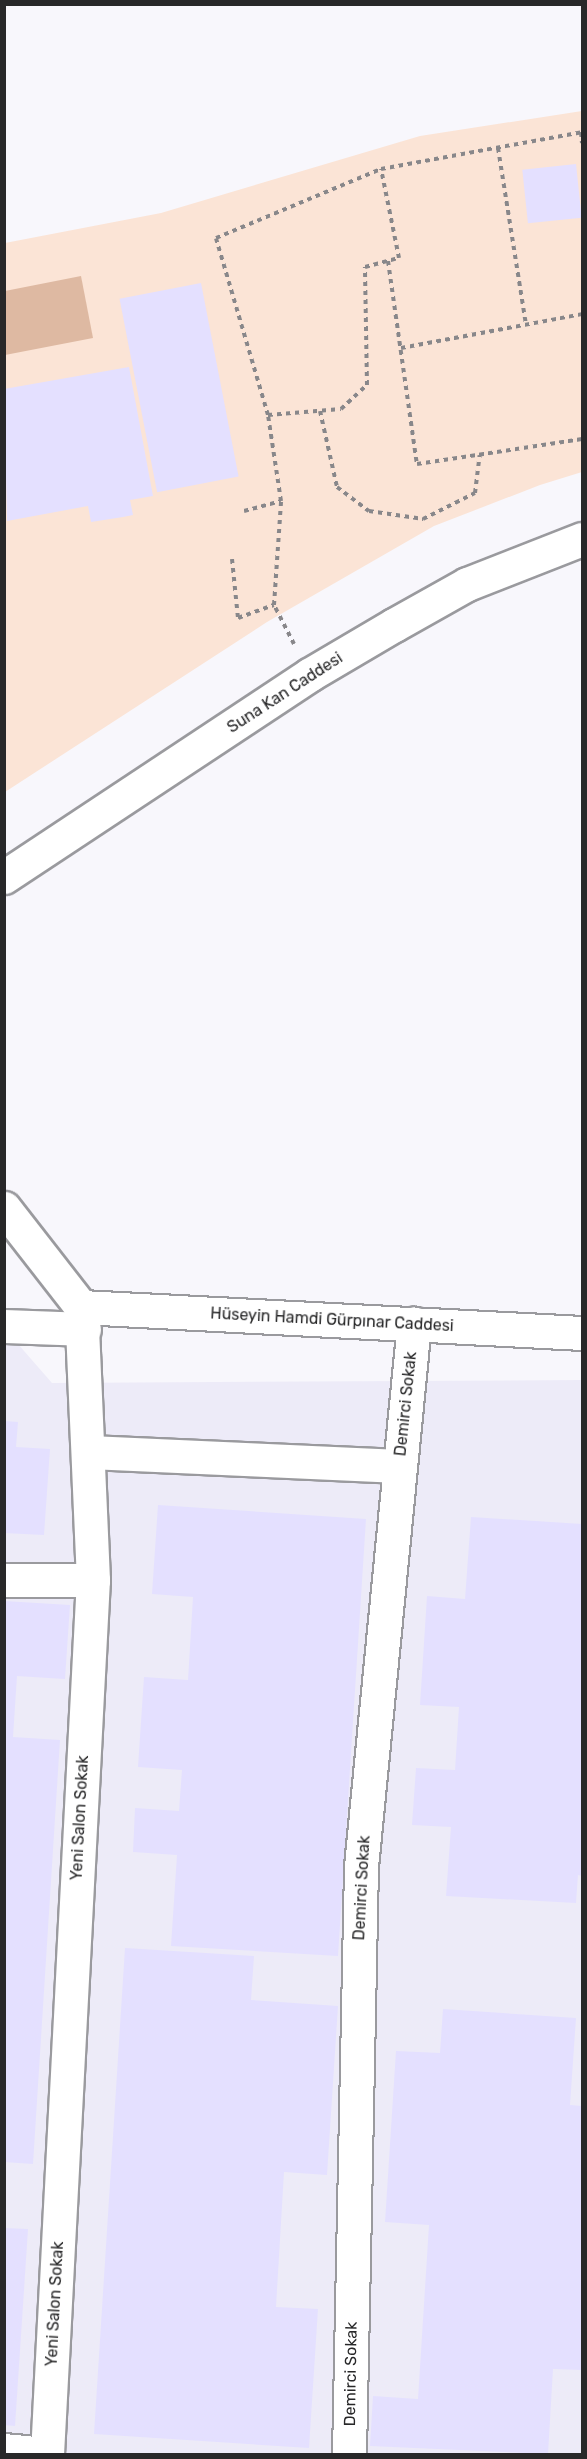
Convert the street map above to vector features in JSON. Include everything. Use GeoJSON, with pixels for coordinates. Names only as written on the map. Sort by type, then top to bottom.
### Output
{"type":"FeatureCollection","features":[{"type":"Feature","properties":{"kind":"street","name":"Suna Kan Caddesi"},"geometry":{"type":"LineString","coordinates":[[4,877],[309,675],[467,584],[582,539]]}},
{"type":"Feature","properties":{"kind":"street"},"geometry":{"type":"LineString","coordinates":[[4,1208],[83,1318]]}},
{"type":"Feature","properties":{"kind":"street","name":"Hüseyin Hamdi Gürpınar Caddesi"},"geometry":{"type":"LineString","coordinates":[[4,1326],[83,1318],[414,1324],[582,1333]]}},
{"type":"Feature","properties":{"kind":"street","name":"Yeni Salon Sokak"},"geometry":{"type":"LineString","coordinates":[[46,2454],[93,1580],[83,1318]]}},
{"type":"Feature","properties":{"kind":"street","name":"Demirci Sokak"},"geometry":{"type":"LineString","coordinates":[[349,2454],[361,1866],[414,1324]]}},
{"type":"Feature","properties":{"kind":"street"},"geometry":{"type":"LineString","coordinates":[[89,1452],[400,1466]]}},
{"type":"Feature","properties":{"kind":"street"},"geometry":{"type":"LineString","coordinates":[[4,1580],[93,1580]]}},
{"type":"Feature","properties":{"kind":"street"},"geometry":{"type":"LineString","coordinates":[[4,2450],[46,2454]]}},
{"type":"Feature","properties":{"kind":"path"},"geometry":{"type":"LineString","coordinates":[[309,675],[274,605],[281,501],[268,415],[216,238],[381,169],[582,132],[582,142]]}},
{"type":"Feature","properties":{"kind":"path"},"geometry":{"type":"LineString","coordinates":[[498,148],[526,325]]}},
{"type":"Feature","properties":{"kind":"path"},"geometry":{"type":"LineString","coordinates":[[268,415],[341,409],[367,385],[365,267],[399,258],[381,169]]}},
{"type":"Feature","properties":{"kind":"path"},"geometry":{"type":"LineString","coordinates":[[388,261],[417,464],[582,439]]}},
{"type":"Feature","properties":{"kind":"path"},"geometry":{"type":"LineString","coordinates":[[400,348],[582,314]]}},
{"type":"Feature","properties":{"kind":"path"},"geometry":{"type":"LineString","coordinates":[[320,411],[338,487],[369,511],[423,519],[475,493],[480,455]]}},
{"type":"Feature","properties":{"kind":"path"},"geometry":{"type":"LineString","coordinates":[[244,511],[281,501]]}},
{"type":"Feature","properties":{"kind":"path"},"geometry":{"type":"LineString","coordinates":[[232,559],[238,618],[274,605]]}},
{"type":"Feature","properties":{"kind":"shaded area"},"geometry":{"type":"Polygon","coordinates":[[[582,111],[582,472],[540,485],[434,526],[267,622],[5,792],[5,243],[161,213],[420,136],[582,111]]]}},
{"type":"Feature","properties":{"kind":"shaded area"},"geometry":{"type":"Polygon","coordinates":[[[81,276],[93,338],[5,355],[5,291],[81,276]]]}},
{"type":"Feature","properties":{"kind":"shaded area"},"geometry":{"type":"Polygon","coordinates":[[[4,1328],[52,1383],[582,1380],[582,2454],[5,2454],[4,1328]]]}},
{"type":"Feature","properties":{"kind":"building"},"geometry":{"type":"Polygon","coordinates":[[[576,164],[582,218],[528,223],[522,170],[576,164]]]}},
{"type":"Feature","properties":{"kind":"building"},"geometry":{"type":"Polygon","coordinates":[[[201,283],[239,476],[157,492],[120,299],[201,283]]]}},
{"type":"Feature","properties":{"kind":"building"},"geometry":{"type":"Polygon","coordinates":[[[129,367],[153,496],[130,500],[133,515],[123,517],[91,522],[88,506],[7,521],[4,389],[129,367]]]}},
{"type":"Feature","properties":{"kind":"building"},"geometry":{"type":"Polygon","coordinates":[[[4,1421],[18,1422],[16,1447],[50,1449],[44,1535],[4,1533],[4,1421]]]}},
{"type":"Feature","properties":{"kind":"building"},"geometry":{"type":"Polygon","coordinates":[[[158,1505],[366,1519],[338,1956],[171,1946],[177,1855],[133,1852],[135,1808],[179,1811],[182,1770],[138,1767],[144,1677],[188,1680],[193,1597],[152,1594],[158,1505]]]}},
{"type":"Feature","properties":{"kind":"building"},"geometry":{"type":"Polygon","coordinates":[[[471,1517],[582,1524],[582,1876],[578,1875],[576,1903],[446,1896],[451,1827],[412,1825],[416,1768],[455,1770],[459,1707],[420,1705],[427,1596],[465,1599],[471,1517]]]}},
{"type":"Feature","properties":{"kind":"building"},"geometry":{"type":"Polygon","coordinates":[[[4,1601],[70,1605],[65,1679],[17,1676],[13,1737],[60,1740],[33,2164],[4,2162],[4,1601]]]}},
{"type":"Feature","properties":{"kind":"building"},"geometry":{"type":"Polygon","coordinates":[[[125,1948],[254,1956],[251,2000],[338,2006],[327,2175],[284,2172],[276,2307],[318,2309],[309,2448],[94,2434],[125,1948]]]}},
{"type":"Feature","properties":{"kind":"building"},"geometry":{"type":"Polygon","coordinates":[[[443,2009],[576,2018],[570,2105],[582,2106],[582,2370],[553,2369],[548,2454],[370,2446],[373,2396],[418,2399],[429,2225],[385,2222],[396,2051],[440,2053],[443,2009]]]}},
{"type":"Feature","properties":{"kind":"building"},"geometry":{"type":"Polygon","coordinates":[[[4,2228],[28,2229],[15,2426],[4,2425],[4,2228]]]}}]}
